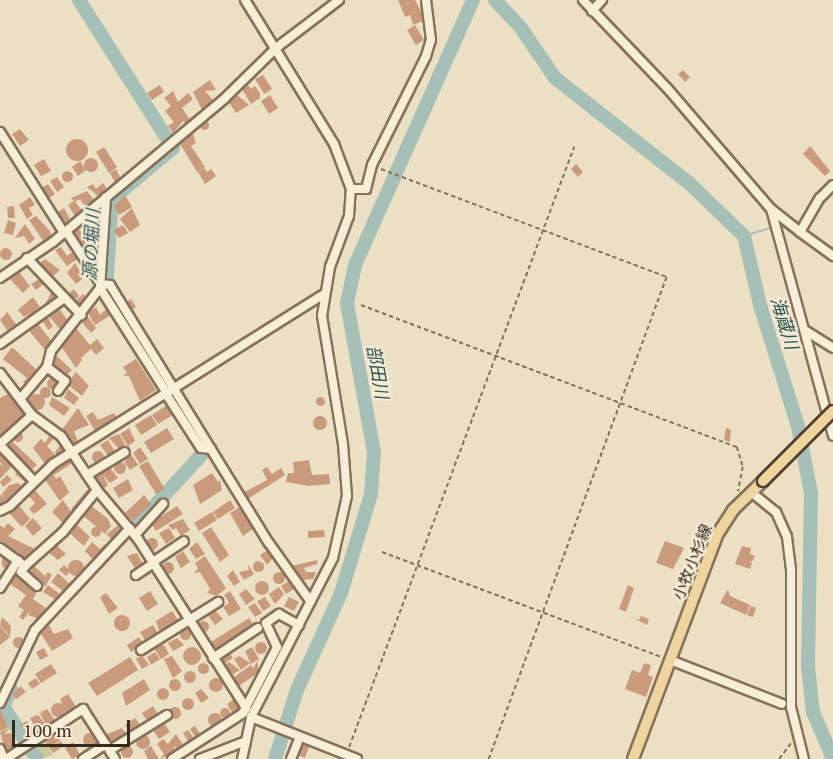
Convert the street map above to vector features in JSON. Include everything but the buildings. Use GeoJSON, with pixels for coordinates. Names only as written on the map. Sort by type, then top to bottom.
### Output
{"type":"FeatureCollection","features":[{"type":"Feature","properties":{"kind":"main road","name":"小牧小杉線"},"geometry":{"type":"LineString","coordinates":[[633,759],[713,545],[736,507],[833,411]]}},
{"type":"Feature","properties":{"kind":"street"},"geometry":{"type":"LineString","coordinates":[[242,759],[251,717],[333,558],[346,496],[343,444],[323,339],[324,294],[349,216],[351,189],[334,144],[245,0]]}},
{"type":"Feature","properties":{"kind":"street"},"geometry":{"type":"LineString","coordinates":[[0,278],[65,232],[276,48],[339,0]]}},
{"type":"Feature","properties":{"kind":"street"},"geometry":{"type":"LineString","coordinates":[[351,189],[366,189],[372,165],[426,56],[430,40],[426,0]]}},
{"type":"Feature","properties":{"kind":"street"},"geometry":{"type":"LineString","coordinates":[[582,0],[668,89],[771,209],[833,256]]}},
{"type":"Feature","properties":{"kind":"street"},"geometry":{"type":"LineString","coordinates":[[592,10],[602,0]]}},
{"type":"Feature","properties":{"kind":"street"},"geometry":{"type":"LineString","coordinates":[[0,133],[103,285],[170,391],[211,449],[311,602]]}},
{"type":"Feature","properties":{"kind":"street"},"geometry":{"type":"LineString","coordinates":[[800,232],[820,198],[833,185]]}},
{"type":"Feature","properties":{"kind":"street"},"geometry":{"type":"LineString","coordinates":[[21,398],[47,367],[51,351],[103,285],[106,197]]}},
{"type":"Feature","properties":{"kind":"street"},"geometry":{"type":"LineString","coordinates":[[771,209],[833,436]]}},
{"type":"Feature","properties":{"kind":"street"},"geometry":{"type":"LineString","coordinates":[[27,258],[63,299],[81,315]]}},
{"type":"Feature","properties":{"kind":"street"},"geometry":{"type":"LineString","coordinates":[[0,511],[10,506],[33,480],[72,453],[324,294]]}},
{"type":"Feature","properties":{"kind":"street"},"geometry":{"type":"LineString","coordinates":[[0,344],[63,299]]}},
{"type":"Feature","properties":{"kind":"street"},"geometry":{"type":"LineString","coordinates":[[806,331],[833,348]]}},
{"type":"Feature","properties":{"kind":"street"},"geometry":{"type":"LineString","coordinates":[[47,367],[65,381],[58,392]]}},
{"type":"Feature","properties":{"kind":"street"},"geometry":{"type":"LineString","coordinates":[[0,373],[32,415],[61,436],[98,490],[132,532],[246,708]]}},
{"type":"Feature","properties":{"kind":"street"},"geometry":{"type":"LineString","coordinates":[[170,391],[201,448],[211,449]]}},
{"type":"Feature","properties":{"kind":"street"},"geometry":{"type":"LineString","coordinates":[[32,415],[0,444],[33,480]]}},
{"type":"Feature","properties":{"kind":"street"},"geometry":{"type":"LineString","coordinates":[[87,475],[125,453]]}},
{"type":"Feature","properties":{"kind":"street"},"geometry":{"type":"LineString","coordinates":[[0,588],[22,563],[77,518],[98,490]]}},
{"type":"Feature","properties":{"kind":"street"},"geometry":{"type":"LineString","coordinates":[[751,492],[776,512],[787,537],[791,569],[790,694],[796,738],[804,759]]}},
{"type":"Feature","properties":{"kind":"street"},"geometry":{"type":"LineString","coordinates":[[0,703],[35,630],[163,504]]}},
{"type":"Feature","properties":{"kind":"street"},"geometry":{"type":"LineString","coordinates":[[136,575],[184,542]]}},
{"type":"Feature","properties":{"kind":"street"},"geometry":{"type":"LineString","coordinates":[[0,548],[22,563]]}},
{"type":"Feature","properties":{"kind":"street"},"geometry":{"type":"LineString","coordinates":[[22,563],[21,572],[38,586]]}},
{"type":"Feature","properties":{"kind":"street"},"geometry":{"type":"LineString","coordinates":[[141,650],[218,602]]}},
{"type":"Feature","properties":{"kind":"street"},"geometry":{"type":"LineString","coordinates":[[172,759],[246,708],[277,647],[266,623],[279,614],[299,625]]}},
{"type":"Feature","properties":{"kind":"street"},"geometry":{"type":"LineString","coordinates":[[213,658],[258,628]]}},
{"type":"Feature","properties":{"kind":"street"},"geometry":{"type":"LineString","coordinates":[[670,660],[782,704]]}},
{"type":"Feature","properties":{"kind":"street"},"geometry":{"type":"LineString","coordinates":[[0,749],[5,759],[83,709],[116,759]]}},
{"type":"Feature","properties":{"kind":"street"},"geometry":{"type":"LineString","coordinates":[[83,759],[167,715]]}},
{"type":"Feature","properties":{"kind":"street"},"geometry":{"type":"LineString","coordinates":[[251,717],[357,759]]}},
{"type":"Feature","properties":{"kind":"street"},"geometry":{"type":"LineString","coordinates":[[291,759],[296,736]]}},
{"type":"Feature","properties":{"kind":"street"},"geometry":{"type":"LineString","coordinates":[[200,759],[246,741]]}},
{"type":"Feature","properties":{"kind":"path"},"geometry":{"type":"LineString","coordinates":[[346,755],[574,147]]}},
{"type":"Feature","properties":{"kind":"path"},"geometry":{"type":"LineString","coordinates":[[380,169],[667,277],[489,759]]}},
{"type":"Feature","properties":{"kind":"path"},"geometry":{"type":"LineString","coordinates":[[361,305],[737,447],[743,467],[736,507]]}},
{"type":"Feature","properties":{"kind":"path"},"geometry":{"type":"LineString","coordinates":[[382,552],[670,660]]}},
{"type":"Feature","properties":{"kind":"path"},"geometry":{"type":"LineString","coordinates":[[779,759],[796,738]]}},
{"type":"Feature","properties":{"kind":"green space"},"geometry":{"type":"Polygon","coordinates":[[[43,740],[53,755],[39,759],[31,747],[43,740]]]}},
{"type":"Feature","properties":{"kind":"waterway","name":"源の堀川"},"geometry":{"type":"LineString","coordinates":[[79,0],[173,148],[112,199],[106,289],[169,388]]}},
{"type":"Feature","properties":{"kind":"waterway","name":"部田川"},"geometry":{"type":"LineString","coordinates":[[275,759],[297,690],[341,593],[371,494],[374,452],[347,303],[355,265],[473,0]]}},
{"type":"Feature","properties":{"kind":"waterway","name":"海蔵川"},"geometry":{"type":"LineString","coordinates":[[495,0],[521,28],[555,78],[690,184],[744,236],[760,305],[798,426],[811,493],[808,667],[813,712],[833,759]]}},
{"type":"Feature","properties":{"kind":"waterway"},"geometry":{"type":"LineString","coordinates":[[782,226],[833,262]]}},
{"type":"Feature","properties":{"kind":"waterway"},"geometry":{"type":"LineString","coordinates":[[744,236],[770,228]]}},
{"type":"Feature","properties":{"kind":"waterway","name":"源の堀川"},"geometry":{"type":"LineString","coordinates":[[135,527],[204,452],[199,437]]}},
{"type":"Feature","properties":{"kind":"waterway","name":"源の堀川"},"geometry":{"type":"LineString","coordinates":[[11,689],[3,706],[37,759]]}}]}
